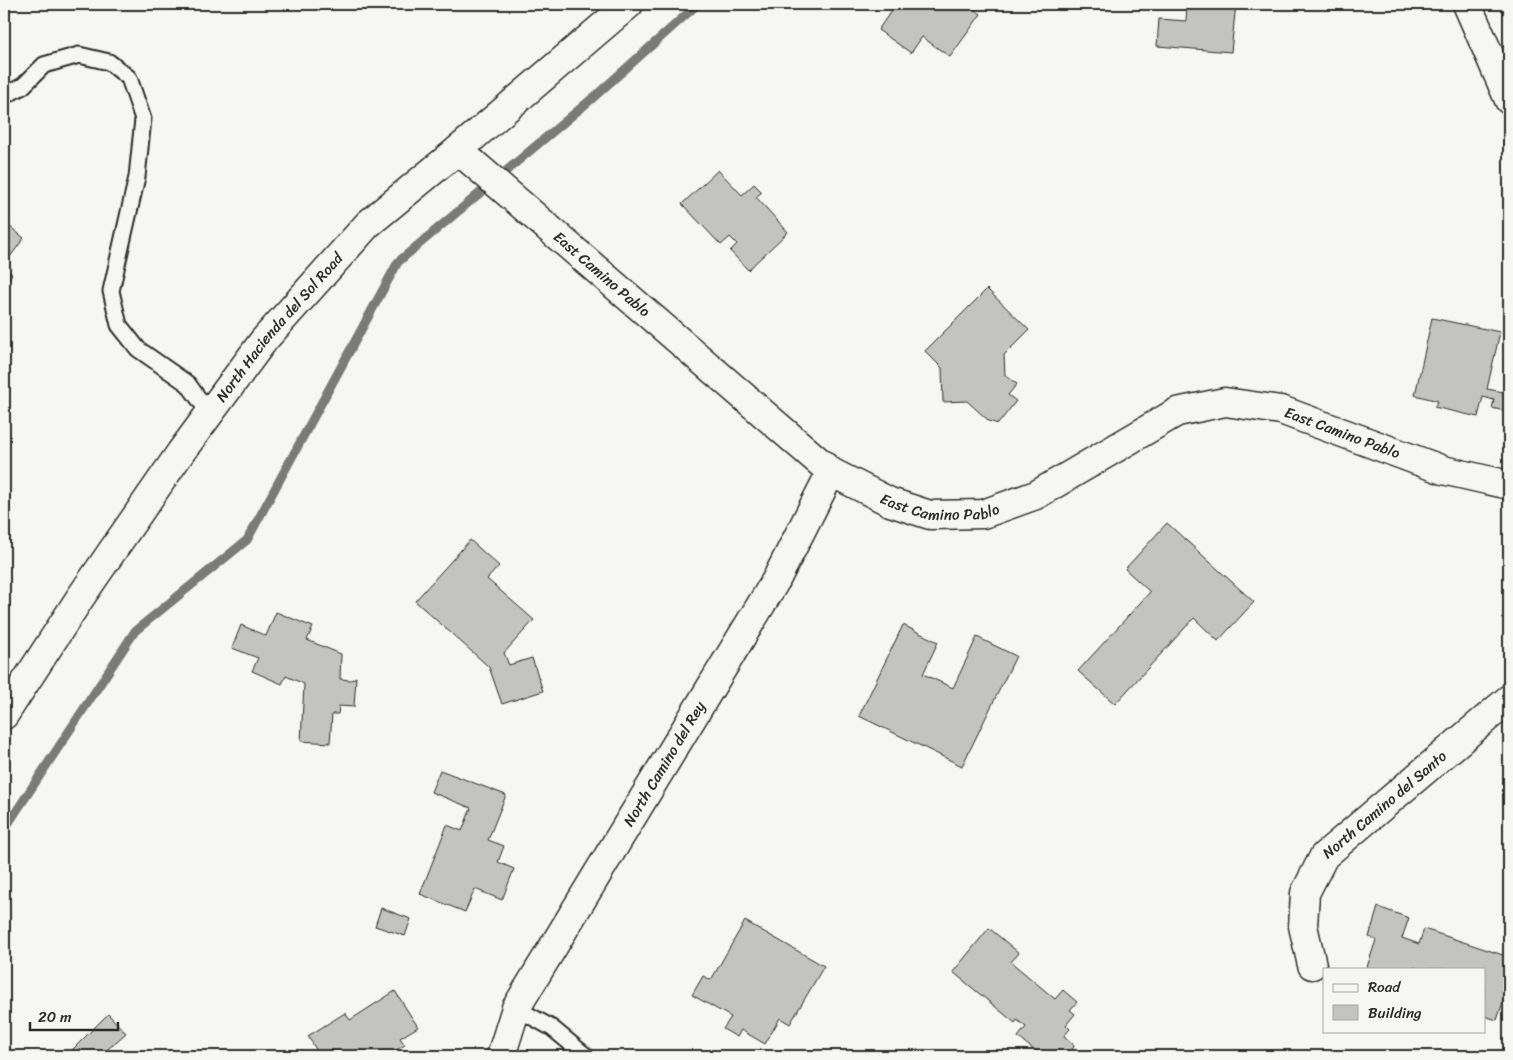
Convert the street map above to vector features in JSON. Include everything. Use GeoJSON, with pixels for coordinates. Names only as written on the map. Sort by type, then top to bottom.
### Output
{"type":"FeatureCollection","features":[{"type":"Feature","properties":{"kind":"street","name":"North Hacienda del Sol Road"},"geometry":{"type":"LineString","coordinates":[[4,715],[80,598],[180,452],[264,340],[368,224],[629,4]]}},
{"type":"Feature","properties":{"kind":"street"},"geometry":{"type":"LineString","coordinates":[[1466,4],[1509,100]]}},
{"type":"Feature","properties":{"kind":"street","name":"East Camino Pablo"},"geometry":{"type":"LineString","coordinates":[[458,150],[830,472],[890,502],[930,515],[983,514],[1036,495],[1177,412],[1225,402],[1281,410],[1443,470],[1509,485]]}},
{"type":"Feature","properties":{"kind":"street","name":"North Camino del Rey"},"geometry":{"type":"LineString","coordinates":[[501,1056],[516,1008],[776,580],[830,472]]}},
{"type":"Feature","properties":{"kind":"street","name":"North Camino del Santo"},"geometry":{"type":"LineString","coordinates":[[1312,965],[1303,926],[1306,893],[1324,856],[1509,699]]}},
{"type":"Feature","properties":{"kind":"lane"},"geometry":{"type":"LineString","coordinates":[[4,96],[23,86],[44,65],[79,55],[109,62],[129,78],[143,119],[137,177],[111,291],[120,325],[138,349],[188,384],[209,413]]}},
{"type":"Feature","properties":{"kind":"lane"},"geometry":{"type":"LineString","coordinates":[[516,1008],[552,1028],[586,1056]]}},
{"type":"Feature","properties":{"kind":"building"},"geometry":{"type":"Polygon","coordinates":[[[896,4],[967,4],[981,14],[950,57],[922,37],[911,53],[878,30],[896,4]]]}},
{"type":"Feature","properties":{"kind":"building"},"geometry":{"type":"Polygon","coordinates":[[[1187,4],[1236,4],[1231,52],[1157,46],[1159,19],[1186,21],[1187,4]]]}},
{"type":"Feature","properties":{"kind":"building"},"geometry":{"type":"Polygon","coordinates":[[[718,170],[742,195],[754,184],[762,192],[756,197],[788,232],[748,270],[730,251],[737,244],[730,237],[721,245],[682,204],[718,170]]]}},
{"type":"Feature","properties":{"kind":"building"},"geometry":{"type":"Polygon","coordinates":[[[4,222],[24,238],[4,265],[4,222]]]}},
{"type":"Feature","properties":{"kind":"building"},"geometry":{"type":"Polygon","coordinates":[[[4,268],[12,274],[4,285],[4,268]]]}},
{"type":"Feature","properties":{"kind":"building"},"geometry":{"type":"Polygon","coordinates":[[[987,289],[1029,330],[1004,355],[1005,375],[1017,384],[1008,395],[1016,401],[998,424],[989,421],[967,401],[943,402],[942,368],[925,351],[987,289]]]}},
{"type":"Feature","properties":{"kind":"building"},"geometry":{"type":"Polygon","coordinates":[[[1432,318],[1500,332],[1487,389],[1509,393],[1509,412],[1492,408],[1494,400],[1483,397],[1478,417],[1434,407],[1438,401],[1415,395],[1432,318]]]}},
{"type":"Feature","properties":{"kind":"building"},"geometry":{"type":"Polygon","coordinates":[[[1167,523],[1254,602],[1218,641],[1194,618],[1115,704],[1078,671],[1150,592],[1125,569],[1167,523]]]}},
{"type":"Feature","properties":{"kind":"building"},"geometry":{"type":"Polygon","coordinates":[[[470,540],[499,566],[487,579],[534,620],[504,653],[509,665],[532,658],[543,691],[502,704],[489,667],[415,601],[470,540]]]}},
{"type":"Feature","properties":{"kind":"building"},"geometry":{"type":"Polygon","coordinates":[[[276,612],[313,627],[307,640],[341,654],[340,679],[351,680],[356,677],[354,707],[339,706],[338,714],[332,714],[330,743],[301,741],[304,684],[286,676],[282,684],[252,671],[258,658],[232,648],[241,625],[266,636],[276,612]]]}},
{"type":"Feature","properties":{"kind":"building"},"geometry":{"type":"Polygon","coordinates":[[[903,625],[938,642],[923,674],[953,688],[977,637],[1016,656],[962,766],[859,716],[903,625]]]}},
{"type":"Feature","properties":{"kind":"building"},"geometry":{"type":"Polygon","coordinates":[[[440,770],[506,795],[488,840],[504,846],[498,862],[514,869],[502,900],[475,889],[465,912],[420,894],[447,825],[462,831],[471,808],[431,792],[440,770]]]}},
{"type":"Feature","properties":{"kind":"building"},"geometry":{"type":"Polygon","coordinates":[[[1378,907],[1409,918],[1402,938],[1419,944],[1424,929],[1509,957],[1509,998],[1505,996],[1497,1020],[1486,1017],[1486,968],[1367,967],[1376,940],[1369,937],[1378,907]]]}},
{"type":"Feature","properties":{"kind":"building"},"geometry":{"type":"Polygon","coordinates":[[[381,908],[411,919],[405,936],[375,926],[381,908]]]}},
{"type":"Feature","properties":{"kind":"building"},"geometry":{"type":"Polygon","coordinates":[[[745,921],[824,966],[790,1024],[780,1018],[765,1044],[741,1030],[737,1037],[723,1029],[731,1017],[692,995],[703,976],[711,980],[745,921]]]}},
{"type":"Feature","properties":{"kind":"building"},"geometry":{"type":"Polygon","coordinates":[[[989,928],[1019,953],[1011,962],[1055,999],[1063,990],[1077,1002],[1070,1010],[1075,1014],[1066,1025],[1070,1029],[1064,1036],[1074,1047],[1066,1056],[1041,1056],[1018,1037],[1026,1027],[1017,1020],[1015,1023],[953,972],[989,928]]]}},
{"type":"Feature","properties":{"kind":"building"},"geometry":{"type":"Polygon","coordinates":[[[395,991],[418,1027],[400,1038],[405,1045],[386,1056],[320,1056],[308,1036],[345,1013],[350,1020],[395,991]]]}},
{"type":"Feature","properties":{"kind":"building"},"geometry":{"type":"Polygon","coordinates":[[[108,1014],[126,1033],[100,1056],[76,1056],[71,1051],[108,1014]]]}},
{"type":"Feature","properties":{"kind":"waterway"},"geometry":{"type":"LineString","coordinates":[[4,830],[135,631],[247,540],[398,262],[594,97],[698,4]]}}]}
